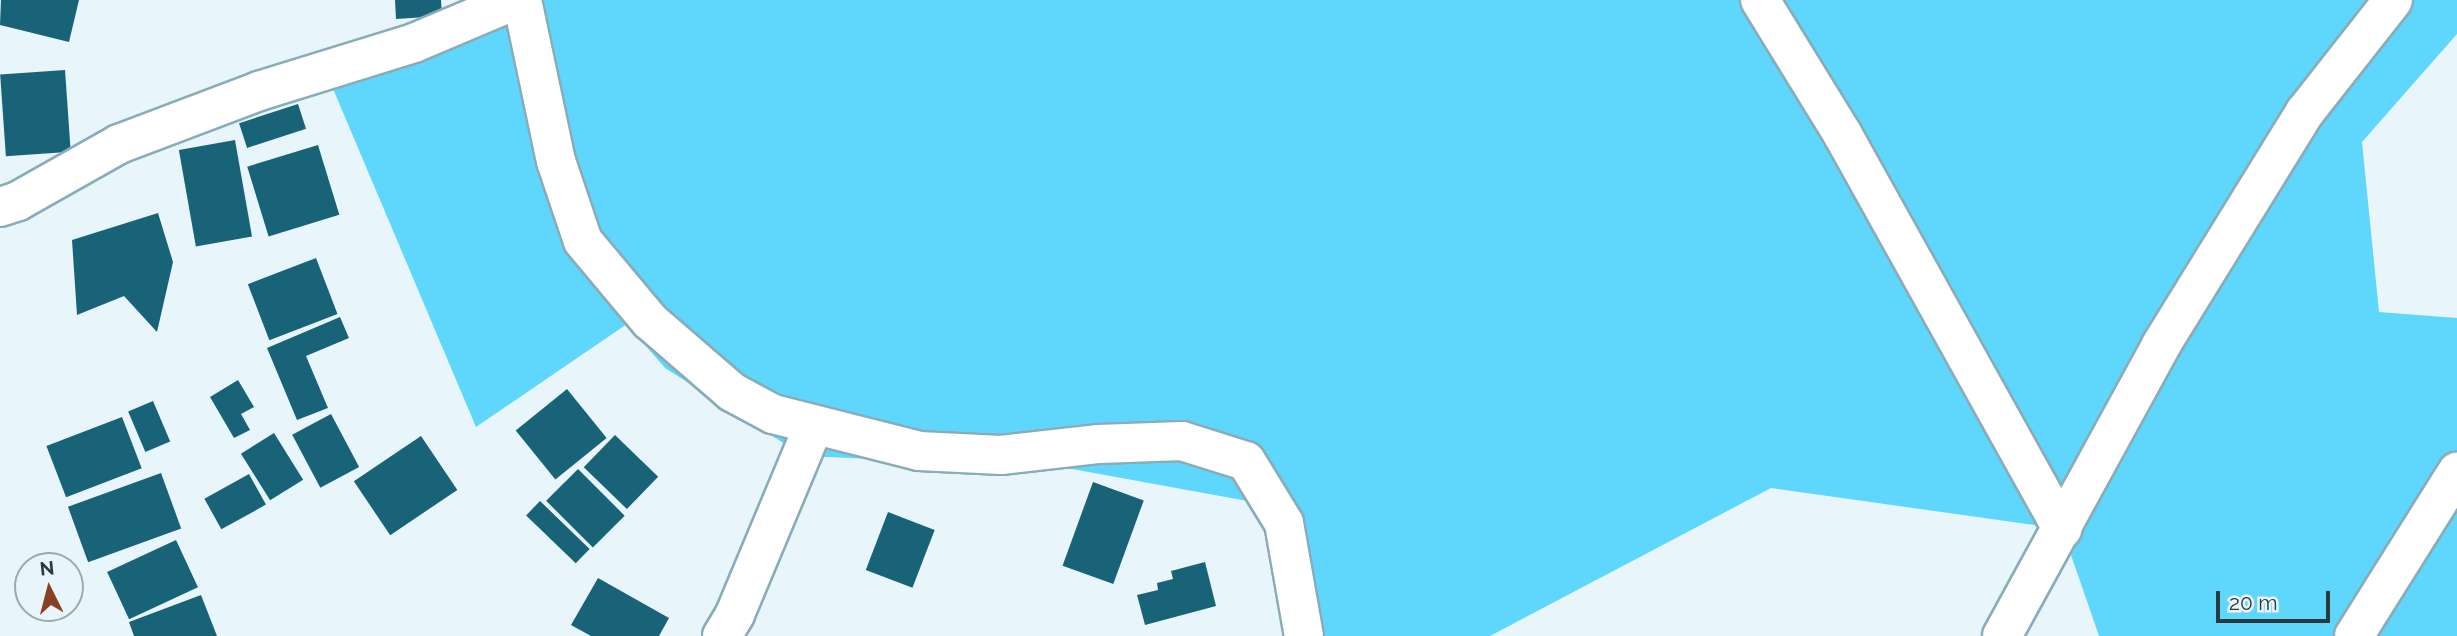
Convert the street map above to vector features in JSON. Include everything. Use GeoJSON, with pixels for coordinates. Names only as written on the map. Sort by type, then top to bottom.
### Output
{"type":"FeatureCollection","features":[{"type":"Feature","properties":{"kind":"street"},"geometry":{"type":"LineString","coordinates":[[0,207],[18,201],[119,144],[259,90],[414,43],[516,0]]}},
{"type":"Feature","properties":{"kind":"street"},"geometry":{"type":"LineString","coordinates":[[522,0],[556,161],[583,242],[650,321],[732,392],[772,414],[919,451],[1001,455],[1099,444],[1182,441],[1246,461],[1284,523],[1304,636]]}},
{"type":"Feature","properties":{"kind":"street"},"geometry":{"type":"LineString","coordinates":[[1760,0],[1843,135],[2062,529]]}},
{"type":"Feature","properties":{"kind":"street"},"geometry":{"type":"LineString","coordinates":[[2002,636],[2161,345],[2305,113],[2393,0]]}},
{"type":"Feature","properties":{"kind":"street"},"geometry":{"type":"LineString","coordinates":[[722,636],[734,614],[814,425]]}},
{"type":"Feature","properties":{"kind":"street"},"geometry":{"type":"LineString","coordinates":[[2354,636],[2457,472]]}},
{"type":"Feature","properties":{"kind":"shaded area"},"geometry":{"type":"Polygon","coordinates":[[[518,0],[2457,0],[2457,34],[2362,142],[2379,312],[2457,318],[2457,636],[2099,636],[2062,529],[1771,488],[1490,636],[1294,636],[1264,504],[1061,467],[804,456],[665,368],[627,324],[476,427],[320,58],[518,0]]]}},
{"type":"Feature","properties":{"kind":"building"},"geometry":{"type":"Polygon","coordinates":[[[1,0],[79,0],[69,42],[0,25],[1,0]]]}},
{"type":"Feature","properties":{"kind":"building"},"geometry":{"type":"Polygon","coordinates":[[[395,0],[441,0],[442,16],[396,19],[395,0]]]}},
{"type":"Feature","properties":{"kind":"building"},"geometry":{"type":"Polygon","coordinates":[[[65,70],[71,152],[6,156],[0,75],[65,70]]]}},
{"type":"Feature","properties":{"kind":"building"},"geometry":{"type":"Polygon","coordinates":[[[298,104],[306,129],[247,148],[239,123],[298,104]]]}},
{"type":"Feature","properties":{"kind":"building"},"geometry":{"type":"Polygon","coordinates":[[[235,140],[252,237],[196,246],[179,150],[235,140]]]}},
{"type":"Feature","properties":{"kind":"building"},"geometry":{"type":"Polygon","coordinates":[[[318,145],[339,215],[269,236],[247,167],[318,145]]]}},
{"type":"Feature","properties":{"kind":"building"},"geometry":{"type":"Polygon","coordinates":[[[158,213],[173,262],[157,332],[124,296],[77,315],[72,240],[158,213]]]}},
{"type":"Feature","properties":{"kind":"building"},"geometry":{"type":"Polygon","coordinates":[[[316,258],[338,314],[269,340],[248,284],[316,258]]]}},
{"type":"Feature","properties":{"kind":"building"},"geometry":{"type":"Polygon","coordinates":[[[340,317],[349,338],[306,356],[328,408],[297,420],[267,348],[340,317]]]}},
{"type":"Feature","properties":{"kind":"building"},"geometry":{"type":"Polygon","coordinates":[[[238,380],[254,407],[241,414],[250,430],[234,438],[210,397],[238,380]]]}},
{"type":"Feature","properties":{"kind":"building"},"geometry":{"type":"Polygon","coordinates":[[[567,389],[607,438],[555,479],[516,431],[567,389]]]}},
{"type":"Feature","properties":{"kind":"building"},"geometry":{"type":"Polygon","coordinates":[[[153,401],[170,442],[145,452],[128,412],[153,401]]]}},
{"type":"Feature","properties":{"kind":"building"},"geometry":{"type":"Polygon","coordinates":[[[331,414],[359,467],[320,488],[292,435],[331,414]]]}},
{"type":"Feature","properties":{"kind":"building"},"geometry":{"type":"Polygon","coordinates":[[[122,417],[142,468],[66,497],[46,446],[122,417]]]}},
{"type":"Feature","properties":{"kind":"building"},"geometry":{"type":"Polygon","coordinates":[[[274,433],[303,480],[270,500],[241,454],[274,433]]]}},
{"type":"Feature","properties":{"kind":"building"},"geometry":{"type":"Polygon","coordinates":[[[615,435],[658,477],[627,509],[584,467],[615,435]]]}},
{"type":"Feature","properties":{"kind":"building"},"geometry":{"type":"Polygon","coordinates":[[[421,436],[457,490],[390,535],[354,481],[421,436]]]}},
{"type":"Feature","properties":{"kind":"building"},"geometry":{"type":"Polygon","coordinates":[[[578,469],[625,516],[593,547],[546,501],[578,469]]]}},
{"type":"Feature","properties":{"kind":"building"},"geometry":{"type":"Polygon","coordinates":[[[161,473],[181,528],[88,562],[68,507],[161,473]]]}},
{"type":"Feature","properties":{"kind":"building"},"geometry":{"type":"Polygon","coordinates":[[[249,474],[266,505],[221,529],[204,499],[249,474]]]}},
{"type":"Feature","properties":{"kind":"building"},"geometry":{"type":"Polygon","coordinates":[[[1093,482],[1144,500],[1113,584],[1063,566],[1093,482]]]}},
{"type":"Feature","properties":{"kind":"building"},"geometry":{"type":"Polygon","coordinates":[[[540,501],[590,549],[576,563],[526,515],[540,501]]]}},
{"type":"Feature","properties":{"kind":"building"},"geometry":{"type":"Polygon","coordinates":[[[888,512],[935,530],[912,588],[866,570],[888,512]]]}},
{"type":"Feature","properties":{"kind":"building"},"geometry":{"type":"Polygon","coordinates":[[[176,540],[198,587],[129,619],[107,572],[176,540]]]}},
{"type":"Feature","properties":{"kind":"building"},"geometry":{"type":"Polygon","coordinates":[[[1205,562],[1216,606],[1145,625],[1137,595],[1158,590],[1157,583],[1173,579],[1171,571],[1205,562]]]}},
{"type":"Feature","properties":{"kind":"building"},"geometry":{"type":"Polygon","coordinates":[[[598,578],[669,618],[659,636],[591,636],[571,625],[598,578]]]}},
{"type":"Feature","properties":{"kind":"building"},"geometry":{"type":"Polygon","coordinates":[[[201,595],[217,636],[134,636],[129,622],[201,595]]]}}]}
